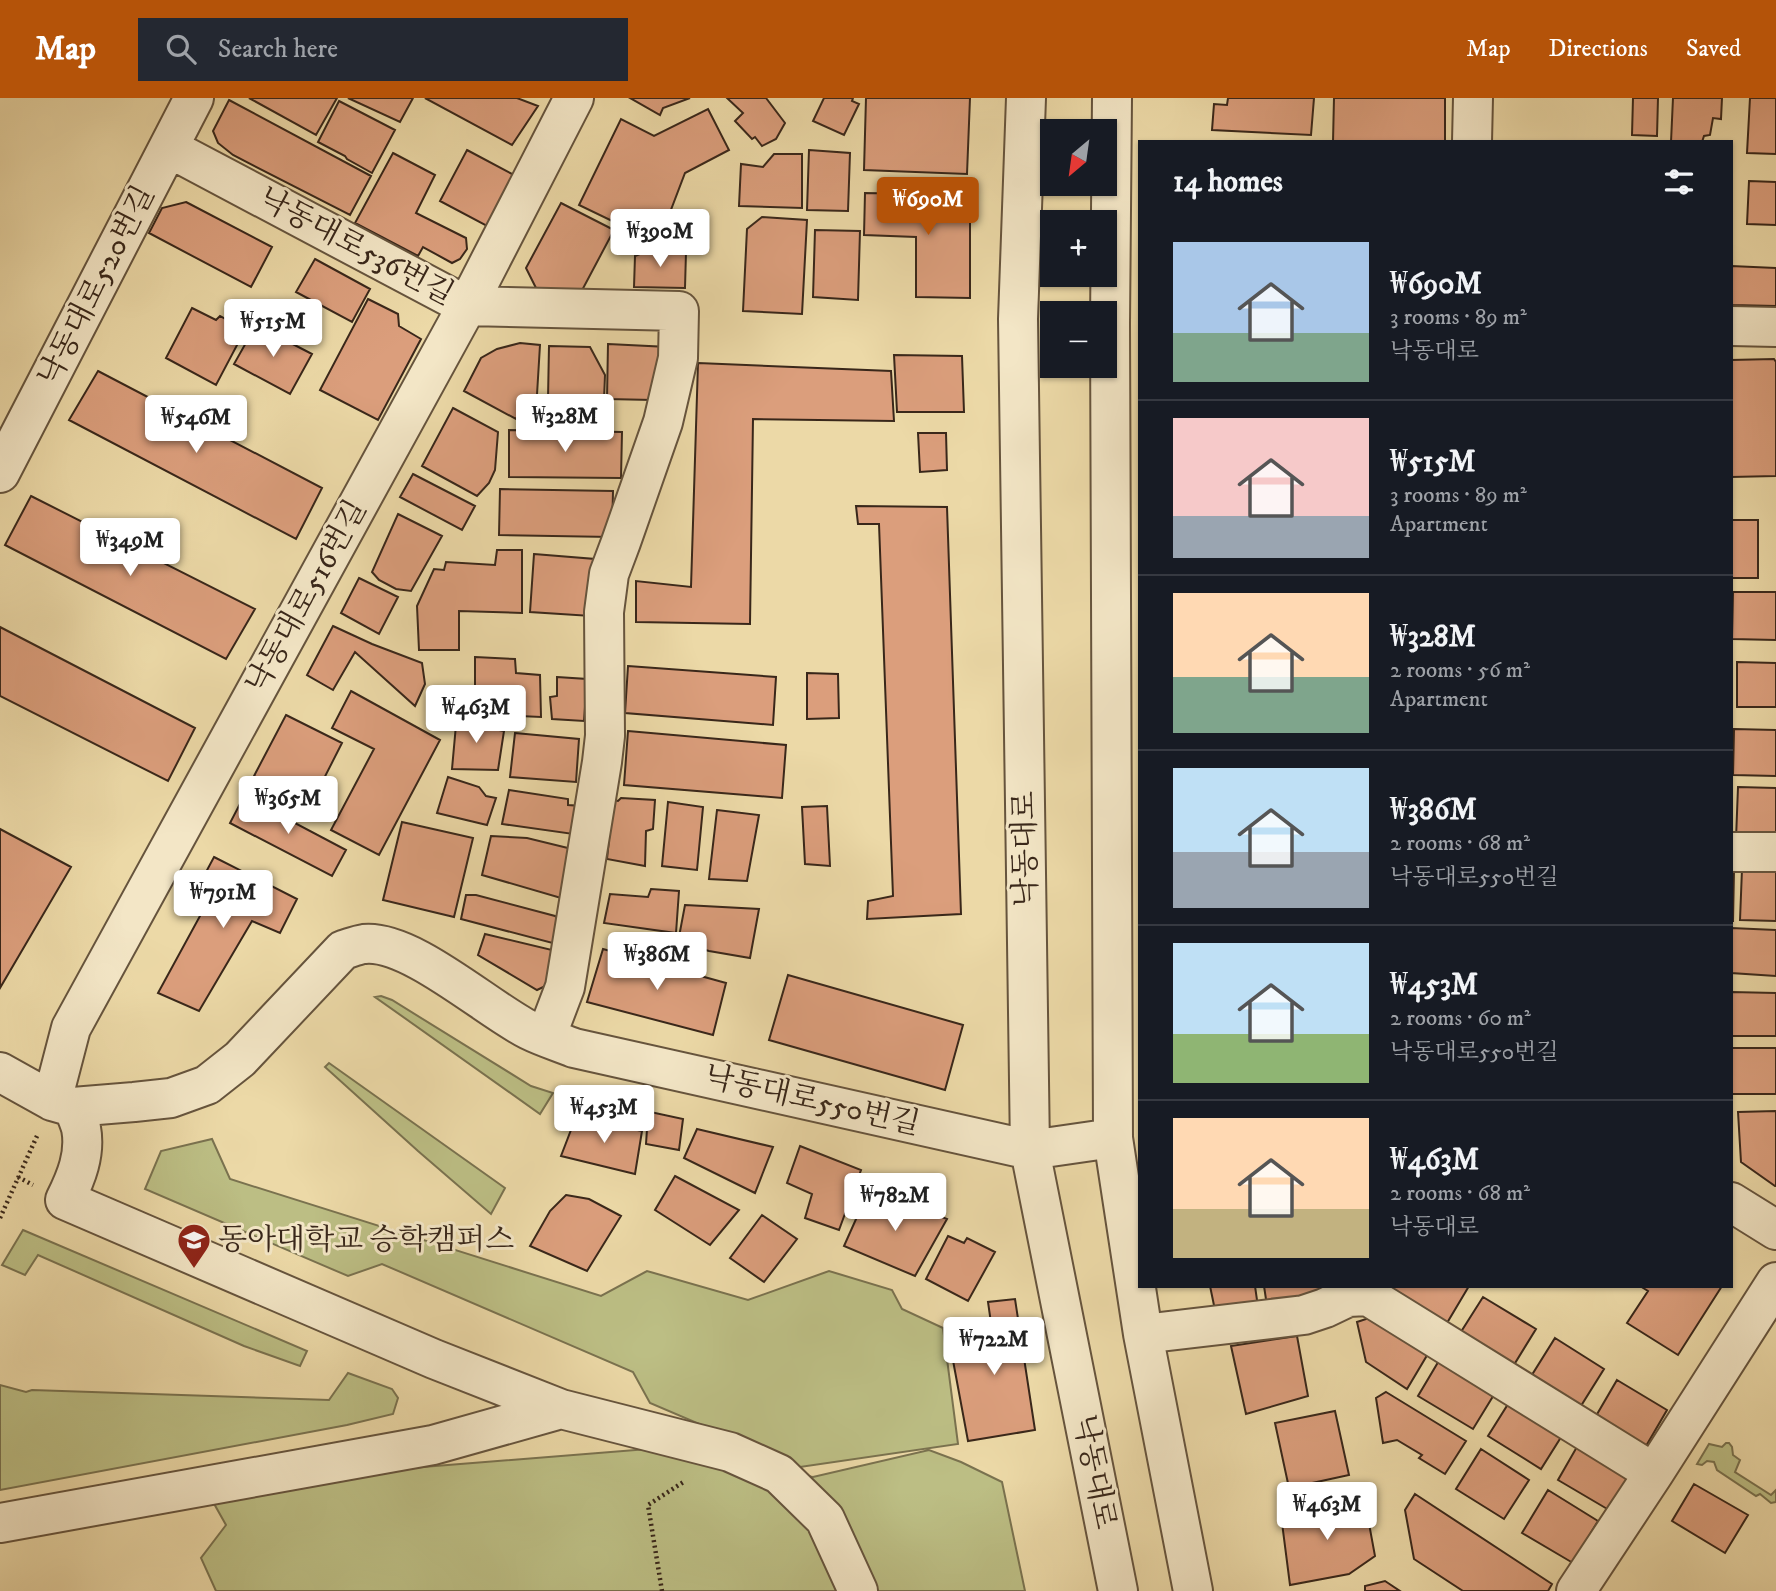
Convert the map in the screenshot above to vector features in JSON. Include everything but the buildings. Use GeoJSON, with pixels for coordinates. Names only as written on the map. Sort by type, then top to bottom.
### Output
{"type":"FeatureCollection","features":[{"type":"Feature","properties":{"kind":"street","name":"낙동대로516번길"},"geometry":{"type":"LineString","coordinates":[[54,1113],[71,1028],[467,306],[574,98]]}},
{"type":"Feature","properties":{"kind":"street","name":"낙동대로"},"geometry":{"type":"LineString","coordinates":[[1026,98],[1018,319],[1030,1150],[1118,1591]]}},
{"type":"Feature","properties":{"kind":"street"},"geometry":{"type":"LineString","coordinates":[[1112,98],[1124,323],[1126,1126],[1138,1273]]}},
{"type":"Feature","properties":{"kind":"street"},"geometry":{"type":"LineString","coordinates":[[1472,98],[1472,140]]}},
{"type":"Feature","properties":{"kind":"street","name":"낙동대로520번길"},"geometry":{"type":"LineString","coordinates":[[0,473],[169,148],[187,100]]}},
{"type":"Feature","properties":{"kind":"street","name":"낙동대로536번길"},"geometry":{"type":"LineString","coordinates":[[169,148],[467,306],[678,311],[678,358],[663,422],[608,573],[604,612],[605,736],[602,762],[565,987],[546,1037]]}},
{"type":"Feature","properties":{"kind":"street"},"geometry":{"type":"LineString","coordinates":[[1733,326],[1776,327]]}},
{"type":"Feature","properties":{"kind":"street"},"geometry":{"type":"LineString","coordinates":[[1733,852],[1776,852]]}},
{"type":"Feature","properties":{"kind":"street","name":"낙동대로550번길"},"geometry":{"type":"LineString","coordinates":[[54,1113],[172,1098],[207,1085],[240,1059],[343,950],[366,944],[390,947],[434,968],[529,1030],[574,1048],[1030,1150]]}},
{"type":"Feature","properties":{"kind":"street"},"geometry":{"type":"LineString","coordinates":[[0,1072],[54,1113],[81,1129],[78,1172],[65,1200],[434,1359],[561,1409],[730,1452],[779,1474],[825,1518],[858,1591]]}},
{"type":"Feature","properties":{"kind":"street"},"geometry":{"type":"LineString","coordinates":[[1030,1150],[1126,1126]]}},
{"type":"Feature","properties":{"kind":"street"},"geometry":{"type":"LineString","coordinates":[[1733,1203],[1776,1230]]}},
{"type":"Feature","properties":{"kind":"street"},"geometry":{"type":"LineString","coordinates":[[1576,1591],[1776,1282]]}},
{"type":"Feature","properties":{"kind":"street"},"geometry":{"type":"LineString","coordinates":[[1139,1288],[1143,1334],[1193,1591]]}},
{"type":"Feature","properties":{"kind":"street"},"geometry":{"type":"LineString","coordinates":[[1143,1334],[1304,1315],[1348,1297],[1368,1296],[1654,1472]]}},
{"type":"Feature","properties":{"kind":"street"},"geometry":{"type":"LineString","coordinates":[[0,1523],[433,1445],[561,1409]]}},
{"type":"Feature","properties":{"kind":"path"},"geometry":{"type":"LineString","coordinates":[[0,1218],[54,1113]]}},
{"type":"Feature","properties":{"kind":"path"},"geometry":{"type":"LineString","coordinates":[[662,1591],[648,1505],[730,1452]]}},
{"type":"Feature","properties":{"kind":"green space"},"geometry":{"type":"Polygon","coordinates":[[[375,997],[392,1000],[531,1086],[553,1093],[540,1114],[375,997]]]}},
{"type":"Feature","properties":{"kind":"green space"},"geometry":{"type":"Polygon","coordinates":[[[329,1063],[505,1188],[491,1214],[325,1067],[329,1063]]]}},
{"type":"Feature","properties":{"kind":"green space"},"geometry":{"type":"Polygon","coordinates":[[[212,1139],[230,1179],[601,1296],[647,1271],[748,1300],[829,1271],[892,1290],[902,1309],[943,1328],[958,1444],[800,1467],[650,1403],[633,1372],[382,1264],[348,1276],[145,1189],[161,1151],[212,1139]]]}},
{"type":"Feature","properties":{"kind":"green space"},"geometry":{"type":"Polygon","coordinates":[[[23,1230],[307,1351],[300,1366],[244,1346],[38,1255],[25,1275],[2,1265],[23,1230]]]}},
{"type":"Feature","properties":{"kind":"green space"},"geometry":{"type":"Polygon","coordinates":[[[348,1373],[392,1389],[398,1398],[393,1414],[0,1490],[0,1385],[26,1392],[32,1390],[329,1400],[348,1373]]]}},
{"type":"Feature","properties":{"kind":"green space"},"geometry":{"type":"Polygon","coordinates":[[[1729,1443],[1733,1455],[1740,1460],[1735,1472],[1771,1495],[1776,1490],[1776,1502],[1771,1503],[1760,1494],[1756,1496],[1717,1470],[1714,1462],[1697,1464],[1709,1444],[1722,1447],[1729,1443]]]}},
{"type":"Feature","properties":{"kind":"green space"},"geometry":{"type":"Polygon","coordinates":[[[648,1449],[813,1477],[929,1450],[961,1462],[1002,1482],[1025,1591],[216,1591],[201,1558],[226,1525],[208,1493],[398,1469],[648,1449]]]}},
{"type":"Feature","properties":{"kind":"place","name":"동아대학교 승학캠퍼스"},"geometry":{"type":"Point","coordinates":[194,1270]}}]}
